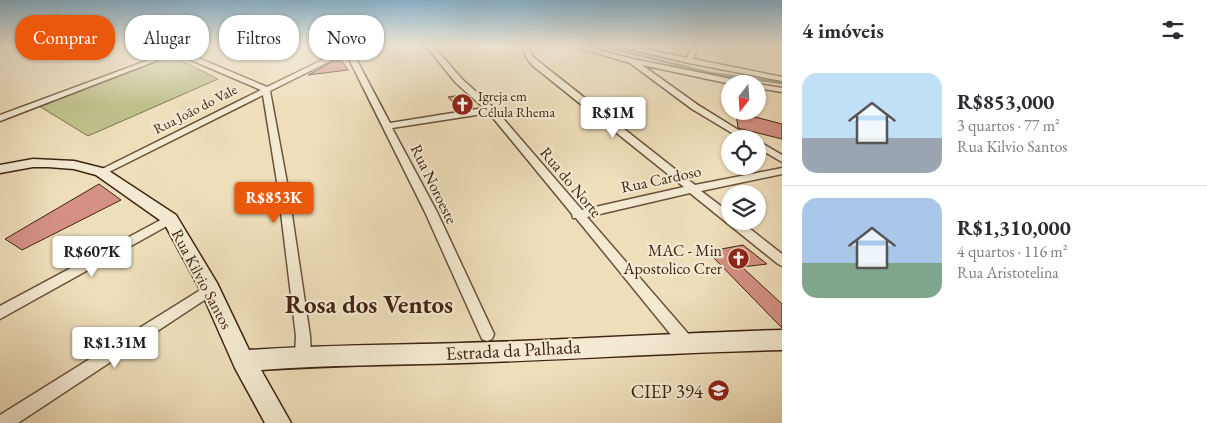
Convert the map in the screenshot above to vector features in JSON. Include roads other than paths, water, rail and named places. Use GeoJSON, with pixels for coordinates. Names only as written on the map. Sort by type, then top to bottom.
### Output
{"type":"FeatureCollection","features":[{"type":"Feature","properties":{"kind":"main road","name":"Rua Kilvio Santos"},"geometry":{"type":"LineString","coordinates":[[3,170],[33,163],[48,163],[74,165],[101,172],[170,219],[210,289],[271,420]]}},
{"type":"Feature","properties":{"kind":"main road","name":"Estrada da Palhada"},"geometry":{"type":"LineString","coordinates":[[243,361],[686,342],[782,340]]}},
{"type":"Feature","properties":{"kind":"street"},"geometry":{"type":"LineString","coordinates":[[0,118],[138,66]]}},
{"type":"Feature","properties":{"kind":"street"},"geometry":{"type":"LineString","coordinates":[[210,66],[266,90],[284,198],[303,336],[303,357]]}},
{"type":"Feature","properties":{"kind":"street","name":"Rua João do Vale"},"geometry":{"type":"LineString","coordinates":[[101,172],[316,66]]}},
{"type":"Feature","properties":{"kind":"street","name":"Rua Noroeste"},"geometry":{"type":"LineString","coordinates":[[360,66],[387,126],[431,212],[487,334]]}},
{"type":"Feature","properties":{"kind":"street","name":"Rua do Norte"},"geometry":{"type":"LineString","coordinates":[[445,66],[459,81],[491,110],[577,215],[686,342]]}},
{"type":"Feature","properties":{"kind":"street"},"geometry":{"type":"LineString","coordinates":[[539,66],[721,212]]}},
{"type":"Feature","properties":{"kind":"street"},"geometry":{"type":"LineString","coordinates":[[638,66],[656,81],[734,130]]}},
{"type":"Feature","properties":{"kind":"street"},"geometry":{"type":"LineString","coordinates":[[655,66],[721,79]]}},
{"type":"Feature","properties":{"kind":"street"},"geometry":{"type":"LineString","coordinates":[[713,66],[782,79]]}},
{"type":"Feature","properties":{"kind":"street"},"geometry":{"type":"LineString","coordinates":[[766,87],[782,90]]}},
{"type":"Feature","properties":{"kind":"street"},"geometry":{"type":"LineString","coordinates":[[387,126],[491,110]]}},
{"type":"Feature","properties":{"kind":"street"},"geometry":{"type":"LineString","coordinates":[[766,149],[782,159]]}},
{"type":"Feature","properties":{"kind":"street","name":"Rua Cardoso"},"geometry":{"type":"LineString","coordinates":[[577,215],[692,189],[782,172]]}},
{"type":"Feature","properties":{"kind":"street"},"geometry":{"type":"LineString","coordinates":[[0,313],[170,219]]}},
{"type":"Feature","properties":{"kind":"street"},"geometry":{"type":"LineString","coordinates":[[743,230],[782,261]]}},
{"type":"Feature","properties":{"kind":"street"},"geometry":{"type":"LineString","coordinates":[[3,423],[210,289]]}},
{"type":"Feature","properties":{"kind":"waterway"},"geometry":{"type":"LineString","coordinates":[[681,66],[710,73],[782,83]]}},
{"type":"Feature","properties":{"kind":"place","name":"Igreja em Célula Rhema"},"geometry":{"type":"Point","coordinates":[462,104]}},
{"type":"Feature","properties":{"kind":"place","name":"MAC - Min Apostolico Crer"},"geometry":{"type":"Point","coordinates":[738,259]}},
{"type":"Feature","properties":{"kind":"place","name":"CIEP 394"},"geometry":{"type":"Point","coordinates":[719,391]}},
{"type":"Feature","properties":{"kind":"district","name":"Rosa dos Ventos"},"geometry":{"type":"Point","coordinates":[369,304]}}]}
